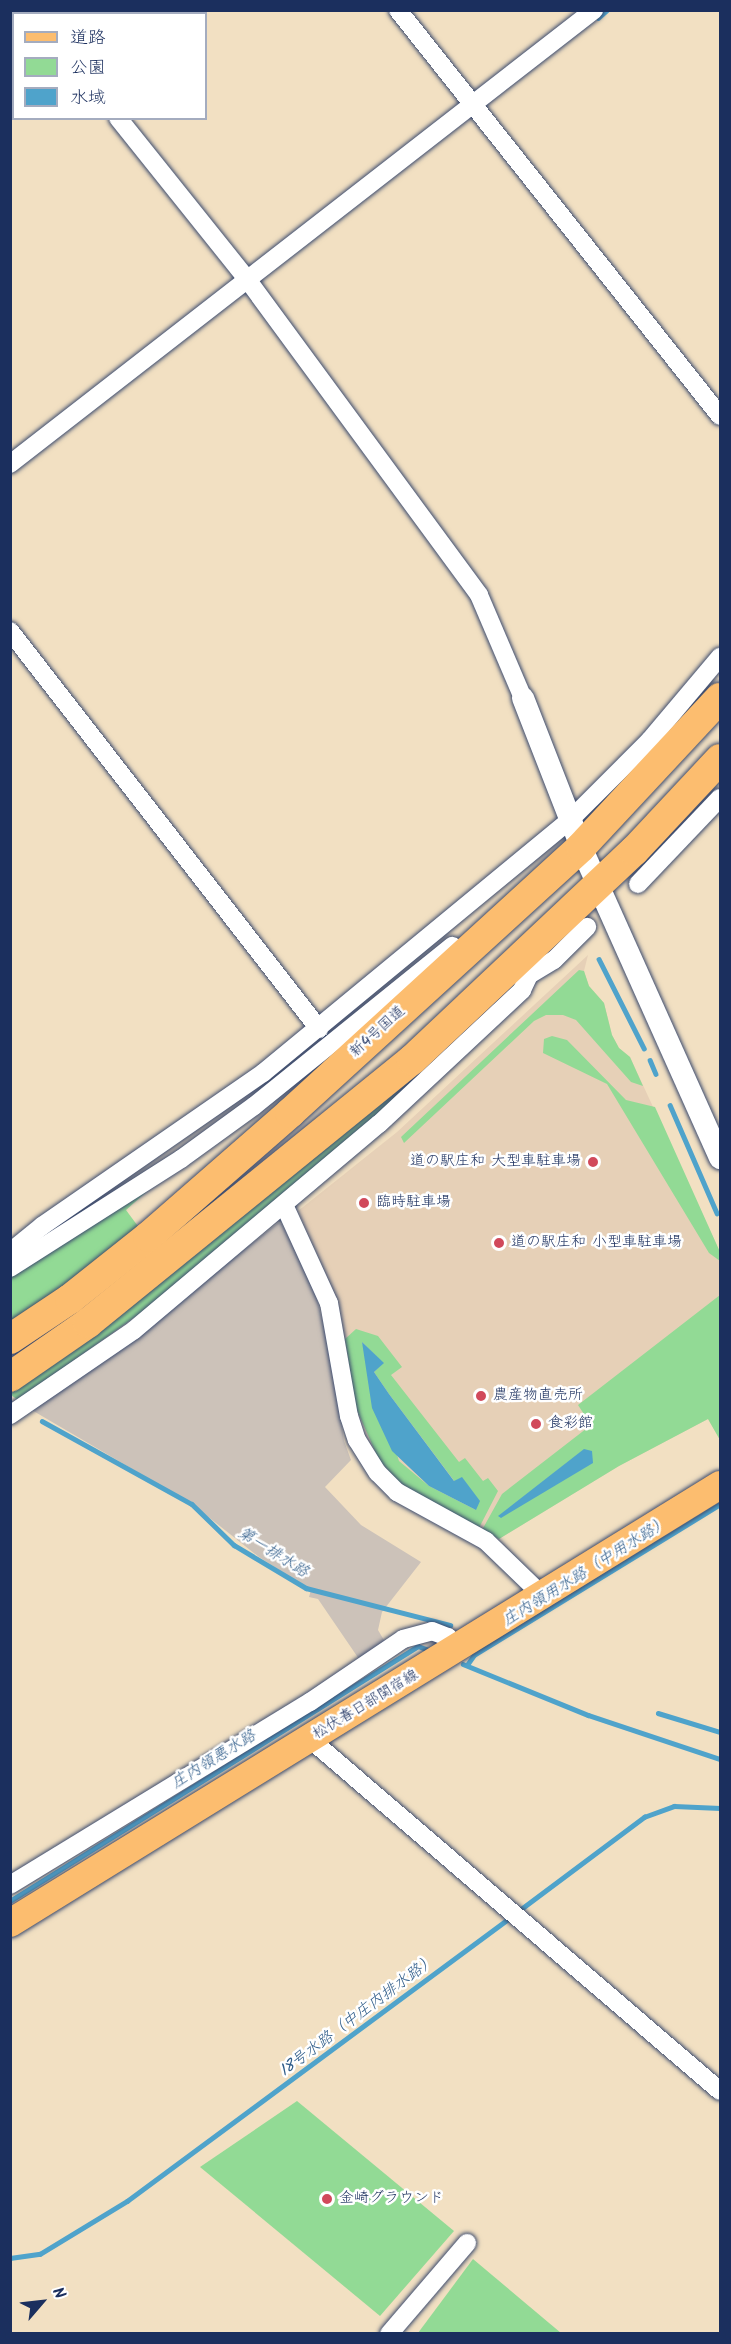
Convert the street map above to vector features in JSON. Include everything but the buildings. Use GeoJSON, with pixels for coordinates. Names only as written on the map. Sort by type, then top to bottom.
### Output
{"type":"FeatureCollection","features":[{"type":"Feature","properties":{"kind":"highway","name":"新4号国道"},"geometry":{"type":"LineString","coordinates":[[10,1339],[70,1299],[209,1185],[581,847],[654,753],[720,698]]}},
{"type":"Feature","properties":{"kind":"highway"},"geometry":{"type":"LineString","coordinates":[[10,1377],[88,1323],[527,965],[720,759]]}},
{"type":"Feature","properties":{"kind":"main road","name":"松伏春日部関宿線"},"geometry":{"type":"LineString","coordinates":[[10,1923],[21,1889],[310,1739],[720,1485]]}},
{"type":"Feature","properties":{"kind":"street"},"geometry":{"type":"LineString","coordinates":[[398,10],[720,416]]}},
{"type":"Feature","properties":{"kind":"street"},"geometry":{"type":"LineString","coordinates":[[10,464],[594,10]]}},
{"type":"Feature","properties":{"kind":"street"},"geometry":{"type":"LineString","coordinates":[[120,120],[247,279],[479,595],[524,698],[581,847],[720,1158]]}},
{"type":"Feature","properties":{"kind":"street"},"geometry":{"type":"LineString","coordinates":[[10,631],[319,1029]]}},
{"type":"Feature","properties":{"kind":"street"},"geometry":{"type":"LineString","coordinates":[[10,1252],[42,1226],[263,1073],[654,753],[720,657]]}},
{"type":"Feature","properties":{"kind":"street"},"geometry":{"type":"LineString","coordinates":[[638,884],[720,798]]}},
{"type":"Feature","properties":{"kind":"street"},"geometry":{"type":"LineString","coordinates":[[10,1268],[181,1159],[318,1056],[449,948],[520,902]]}},
{"type":"Feature","properties":{"kind":"street"},"geometry":{"type":"LineString","coordinates":[[10,1415],[134,1330],[285,1207],[522,990],[527,965],[554,960],[587,927]]}},
{"type":"Feature","properties":{"kind":"street"},"geometry":{"type":"LineString","coordinates":[[285,1207],[316,1252],[329,1303],[349,1416],[357,1440],[378,1473],[397,1492],[486,1541],[543,1596]]}},
{"type":"Feature","properties":{"kind":"street"},"geometry":{"type":"LineString","coordinates":[[21,1889],[403,1639],[432,1631],[448,1637],[458,1648]]}},
{"type":"Feature","properties":{"kind":"street"},"geometry":{"type":"LineString","coordinates":[[310,1739],[720,2091]]}},
{"type":"Feature","properties":{"kind":"street"},"geometry":{"type":"LineString","coordinates":[[389,2334],[467,2243]]}},
{"type":"Feature","properties":{"kind":"shaded area"},"geometry":{"type":"Polygon","coordinates":[[[588,955],[584,971],[589,986],[604,1003],[612,1035],[619,1048],[630,1057],[720,1252],[720,1440],[708,1419],[619,1466],[499,1539],[422,1498],[371,1447],[356,1408],[332,1288],[298,1211],[397,1132],[588,955]]]}},
{"type":"Feature","properties":{"kind":"shaded area"},"geometry":{"type":"Polygon","coordinates":[[[278,1223],[282,1224],[315,1292],[333,1362],[344,1441],[351,1460],[325,1487],[361,1525],[421,1562],[382,1612],[378,1630],[388,1647],[361,1662],[318,1599],[309,1597],[311,1590],[259,1557],[192,1504],[30,1409],[164,1313],[278,1223]]]}},
{"type":"Feature","properties":{"kind":"green space"},"geometry":{"type":"Polygon","coordinates":[[[579,970],[584,971],[589,986],[604,1003],[612,1035],[619,1048],[630,1057],[643,1086],[631,1082],[576,1020],[563,1015],[546,1015],[534,1021],[404,1143],[401,1137],[579,970]]]}},
{"type":"Feature","properties":{"kind":"green space"},"geometry":{"type":"Polygon","coordinates":[[[522,977],[432,1069],[139,1314],[18,1400],[11,1395],[11,1389],[522,977]]]}},
{"type":"Feature","properties":{"kind":"green space"},"geometry":{"type":"Polygon","coordinates":[[[552,1036],[567,1040],[626,1100],[655,1107],[720,1252],[720,1261],[709,1253],[607,1084],[543,1053],[544,1039],[552,1036]]]}},
{"type":"Feature","properties":{"kind":"green space"},"geometry":{"type":"Polygon","coordinates":[[[161,1179],[126,1210],[140,1229],[11,1326],[11,1276],[161,1179]]]}},
{"type":"Feature","properties":{"kind":"green space"},"geometry":{"type":"Polygon","coordinates":[[[720,1295],[720,1440],[708,1419],[619,1466],[499,1539],[482,1530],[502,1494],[591,1425],[578,1405],[720,1295]]]}},
{"type":"Feature","properties":{"kind":"green space"},"geometry":{"type":"Polygon","coordinates":[[[356,1329],[378,1336],[402,1367],[391,1375],[459,1462],[465,1458],[483,1481],[488,1478],[498,1491],[479,1528],[422,1498],[398,1481],[379,1460],[356,1408],[345,1339],[356,1329]],[[362,1342],[399,1461],[429,1486],[476,1510],[374,1372],[383,1363],[362,1342]]]}},
{"type":"Feature","properties":{"kind":"green space","name":"金崎グラウンド"},"geometry":{"type":"Polygon","coordinates":[[[297,2101],[454,2231],[380,2316],[200,2167],[297,2101]]]}},
{"type":"Feature","properties":{"kind":"green space"},"geometry":{"type":"Polygon","coordinates":[[[473,2259],[561,2333],[418,2333],[473,2259]]]}},
{"type":"Feature","properties":{"kind":"water"},"geometry":{"type":"Polygon","coordinates":[[[362,1342],[384,1363],[374,1372],[389,1394],[454,1481],[462,1477],[480,1501],[476,1510],[429,1486],[392,1451],[372,1408],[362,1342]]]}},
{"type":"Feature","properties":{"kind":"water"},"geometry":{"type":"Polygon","coordinates":[[[584,1449],[592,1451],[593,1463],[501,1518],[498,1516],[584,1449]]]}},
{"type":"Feature","properties":{"kind":"waterway"},"geometry":{"type":"LineString","coordinates":[[598,18],[607,10]]}},
{"type":"Feature","properties":{"kind":"waterway"},"geometry":{"type":"LineString","coordinates":[[599,959],[644,1048]]}},
{"type":"Feature","properties":{"kind":"waterway"},"geometry":{"type":"LineString","coordinates":[[650,1060],[656,1074]]}},
{"type":"Feature","properties":{"kind":"waterway"},"geometry":{"type":"LineString","coordinates":[[670,1105],[717,1213]]}},
{"type":"Feature","properties":{"kind":"waterway","name":"第一排水路"},"geometry":{"type":"LineString","coordinates":[[42,1421],[192,1504],[234,1545],[306,1588],[450,1625]]}},
{"type":"Feature","properties":{"kind":"waterway","name":"庄内領用水路（中用水路）"},"geometry":{"type":"LineString","coordinates":[[467,1665],[474,1655],[720,1504]]}},
{"type":"Feature","properties":{"kind":"waterway","name":"庄内領悪水路"},"geometry":{"type":"LineString","coordinates":[[10,1901],[418,1646],[432,1651]]}},
{"type":"Feature","properties":{"kind":"waterway","name":"庄内領悪水路"},"geometry":{"type":"LineString","coordinates":[[463,1664],[588,1715],[720,1759]]}},
{"type":"Feature","properties":{"kind":"waterway","name":"第一排水路"},"geometry":{"type":"LineString","coordinates":[[658,1713],[720,1732]]}},
{"type":"Feature","properties":{"kind":"waterway","name":"18号水路（中庄内排水路）"},"geometry":{"type":"LineString","coordinates":[[517,1912],[644,1817],[674,1806],[720,1808]]}},
{"type":"Feature","properties":{"kind":"waterway","name":"18号水路（中庄内排水路）"},"geometry":{"type":"LineString","coordinates":[[10,2258],[40,2254],[127,2201],[511,1917]]}},
{"type":"Feature","properties":{"kind":"place","name":"道の駅庄和 大型車駐車場"},"geometry":{"type":"Point","coordinates":[593,1162]}},
{"type":"Feature","properties":{"kind":"place","name":"臨時駐車場"},"geometry":{"type":"Point","coordinates":[364,1203]}},
{"type":"Feature","properties":{"kind":"place","name":"道の駅庄和 小型車駐車場"},"geometry":{"type":"Point","coordinates":[499,1243]}},
{"type":"Feature","properties":{"kind":"place","name":"農産物直売所"},"geometry":{"type":"Point","coordinates":[481,1396]}},
{"type":"Feature","properties":{"kind":"place","name":"食彩館"},"geometry":{"type":"Point","coordinates":[536,1424]}},
{"type":"Feature","properties":{"kind":"place","name":"金崎グラウンド"},"geometry":{"type":"Point","coordinates":[327,2199]}}]}
